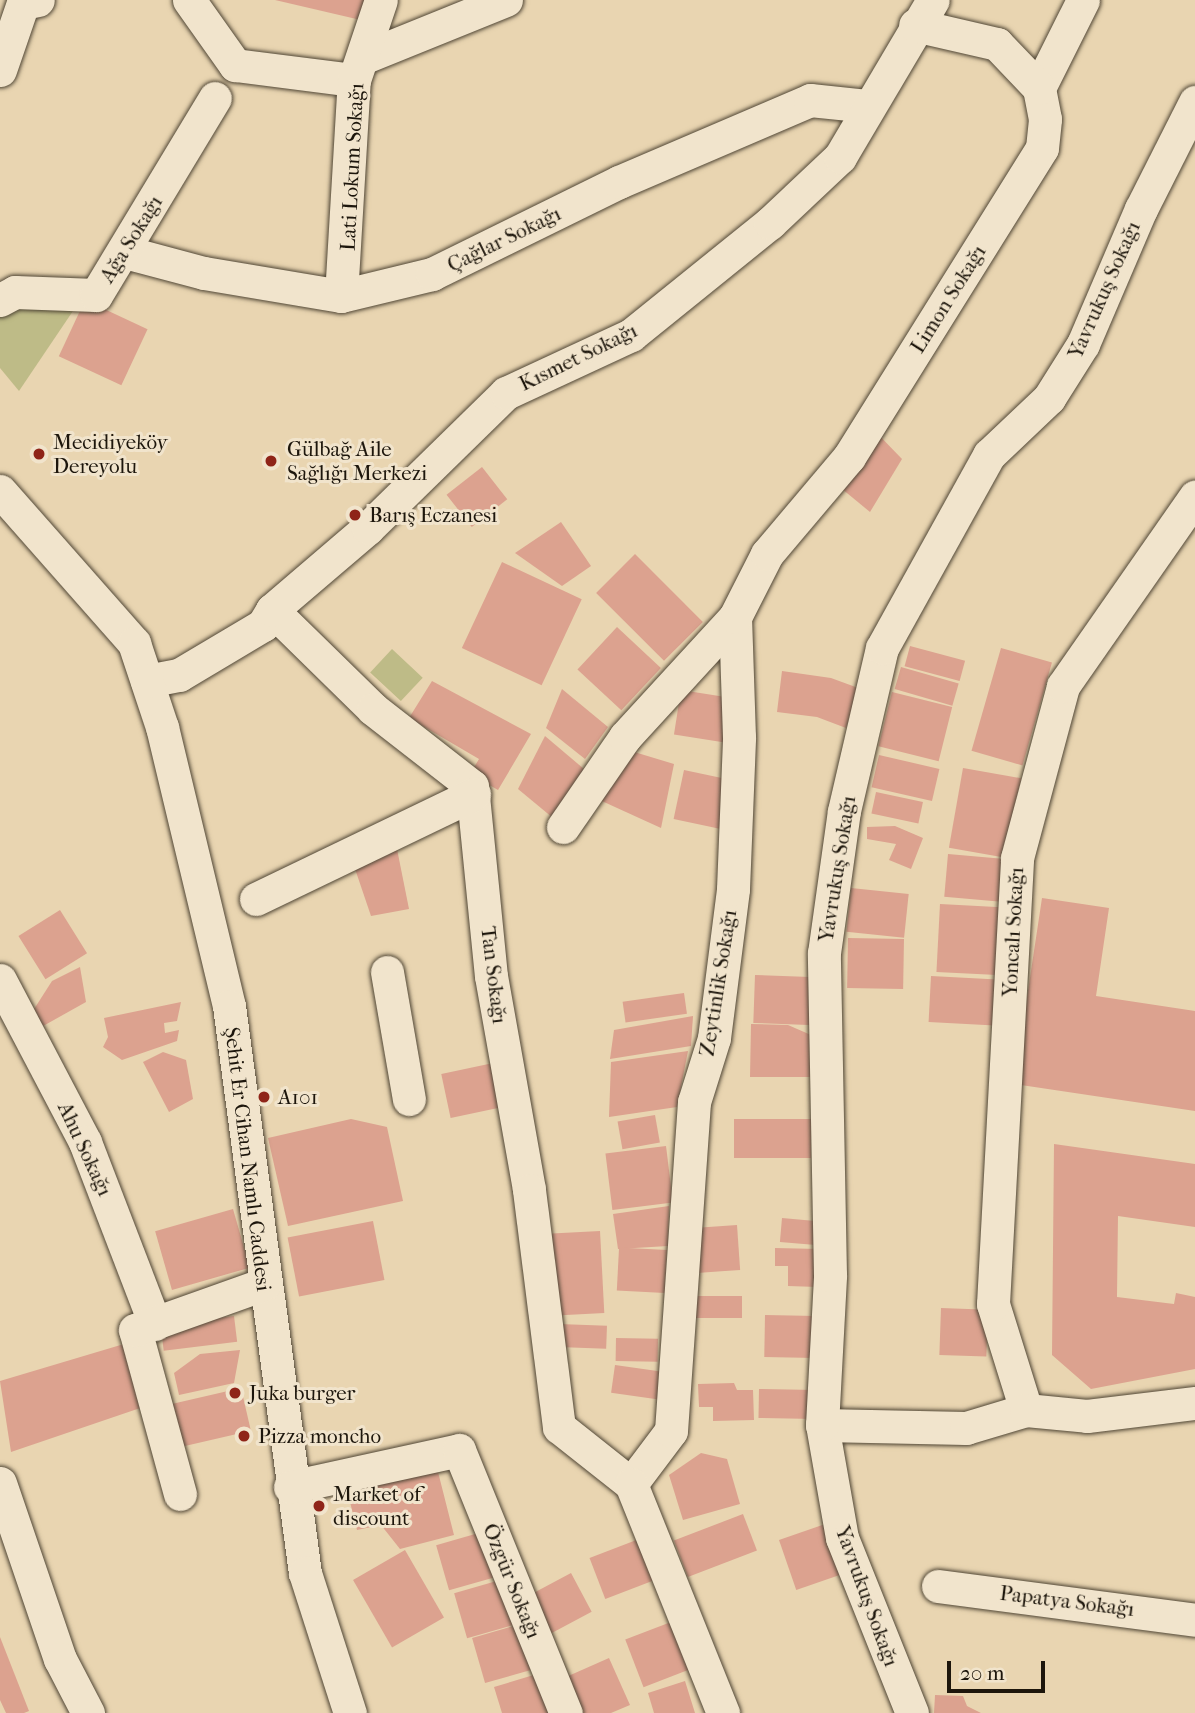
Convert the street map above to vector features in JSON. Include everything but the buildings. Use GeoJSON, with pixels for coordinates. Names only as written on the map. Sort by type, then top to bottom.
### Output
{"type":"FeatureCollection","features":[{"type":"Feature","properties":{"kind":"street"},"geometry":{"type":"LineString","coordinates":[[189,0],[235,65],[360,69],[506,0]]}},
{"type":"Feature","properties":{"kind":"street","name":"Lati Lokum Sokağı"},"geometry":{"type":"LineString","coordinates":[[341,296],[360,69],[381,0]]}},
{"type":"Feature","properties":{"kind":"street"},"geometry":{"type":"LineString","coordinates":[[923,8],[997,44],[1039,88],[1083,0]]}},
{"type":"Feature","properties":{"kind":"street"},"geometry":{"type":"LineString","coordinates":[[0,70],[12,50],[31,1]]}},
{"type":"Feature","properties":{"kind":"street","name":"Kısmet Sokağı"},"geometry":{"type":"LineString","coordinates":[[147,681],[164,657],[255,608],[272,610],[368,528],[506,393],[631,335],[770,223],[840,158],[923,8]]}},
{"type":"Feature","properties":{"kind":"street","name":"Limon Sokağı"},"geometry":{"type":"LineString","coordinates":[[735,617],[767,554],[849,457],[1042,148],[1039,88]]}},
{"type":"Feature","properties":{"kind":"street","name":"Ağa Sokağı"},"geometry":{"type":"LineString","coordinates":[[0,300],[15,292],[96,295],[125,252],[215,99]]}},
{"type":"Feature","properties":{"kind":"street","name":"Çağlar Sokağı"},"geometry":{"type":"LineString","coordinates":[[125,252],[204,274],[341,296],[432,274],[619,182],[810,100],[867,106]]}},
{"type":"Feature","properties":{"kind":"street","name":"Yavrukuş Sokağı"},"geometry":{"type":"LineString","coordinates":[[912,1713],[842,1538],[822,1425],[830,1275],[824,954],[844,811],[882,648],[989,455],[1049,398],[1083,344],[1141,209],[1195,102]]}},
{"type":"Feature","properties":{"kind":"street","name":"Şehit Er Cihan Namlı Caddesi"},"geometry":{"type":"LineString","coordinates":[[0,491],[134,643],[147,681],[229,1006],[248,1125],[259,1286],[291,1574],[332,1713]]}},
{"type":"Feature","properties":{"kind":"street","name":"Yoncalı Sokağı"},"geometry":{"type":"LineString","coordinates":[[1026,1410],[993,1304],[1017,858],[1063,686],[1195,497]]}},
{"type":"Feature","properties":{"kind":"street","name":"Şehit Er Cihan Namlı Caddesi"},"geometry":{"type":"LineString","coordinates":[[0,510],[123,647],[149,736],[208,1014],[259,1286],[304,1573],[350,1713]]}},
{"type":"Feature","properties":{"kind":"street"},"geometry":{"type":"LineString","coordinates":[[256,900],[474,794],[472,786],[373,709],[272,610]]}},
{"type":"Feature","properties":{"kind":"street"},"geometry":{"type":"LineString","coordinates":[[563,827],[625,737],[735,617]]}},
{"type":"Feature","properties":{"kind":"street","name":"Zeytinlik Sokağı"},"geometry":{"type":"LineString","coordinates":[[631,1484],[671,1430],[694,1102],[714,1038],[733,889],[739,737],[735,617]]}},
{"type":"Feature","properties":{"kind":"street","name":"Tan Sokağı"},"geometry":{"type":"LineString","coordinates":[[474,794],[491,976],[536,1230],[559,1427],[631,1484]]}},
{"type":"Feature","properties":{"kind":"street"},"geometry":{"type":"LineString","coordinates":[[387,972],[409,1099]]}},
{"type":"Feature","properties":{"kind":"street","name":"Ahu Sokağı"},"geometry":{"type":"LineString","coordinates":[[0,980],[85,1142],[145,1327],[180,1494]]}},
{"type":"Feature","properties":{"kind":"street"},"geometry":{"type":"LineString","coordinates":[[145,1327],[259,1286]]}},
{"type":"Feature","properties":{"kind":"street"},"geometry":{"type":"LineString","coordinates":[[822,1425],[966,1427],[1026,1410],[1087,1416],[1195,1402]]}},
{"type":"Feature","properties":{"kind":"street","name":"Özgür Sokağı"},"geometry":{"type":"LineString","coordinates":[[290,1487],[459,1450],[566,1713]]}},
{"type":"Feature","properties":{"kind":"street"},"geometry":{"type":"LineString","coordinates":[[0,1483],[60,1659],[88,1713]]}},
{"type":"Feature","properties":{"kind":"street"},"geometry":{"type":"LineString","coordinates":[[631,1484],[723,1713]]}},
{"type":"Feature","properties":{"kind":"street","name":"Papatya Sokağı"},"geometry":{"type":"LineString","coordinates":[[938,1586],[1195,1620]]}},
{"type":"Feature","properties":{"kind":"shaded area"},"geometry":{"type":"Polygon","coordinates":[[[77,305],[19,391],[0,368],[0,313],[17,306],[77,305]]]}},
{"type":"Feature","properties":{"kind":"shaded area"},"geometry":{"type":"Polygon","coordinates":[[[392,649],[423,678],[401,701],[370,672],[392,649]]]}},
{"type":"Feature","properties":{"kind":"place","name":"Mecidiyeköy Dereyolu"},"geometry":{"type":"Point","coordinates":[39,454]}},
{"type":"Feature","properties":{"kind":"place","name":"Gülbağ Aile Sağlığı Merkezi"},"geometry":{"type":"Point","coordinates":[271,461]}},
{"type":"Feature","properties":{"kind":"place","name":"Barış Eczanesi"},"geometry":{"type":"Point","coordinates":[355,515]}},
{"type":"Feature","properties":{"kind":"place","name":"A101"},"geometry":{"type":"Point","coordinates":[264,1097]}},
{"type":"Feature","properties":{"kind":"place","name":"Juka burger"},"geometry":{"type":"Point","coordinates":[235,1393]}},
{"type":"Feature","properties":{"kind":"place","name":"Pizza moncho"},"geometry":{"type":"Point","coordinates":[244,1436]}},
{"type":"Feature","properties":{"kind":"place","name":"Market of discount"},"geometry":{"type":"Point","coordinates":[319,1506]}}]}
